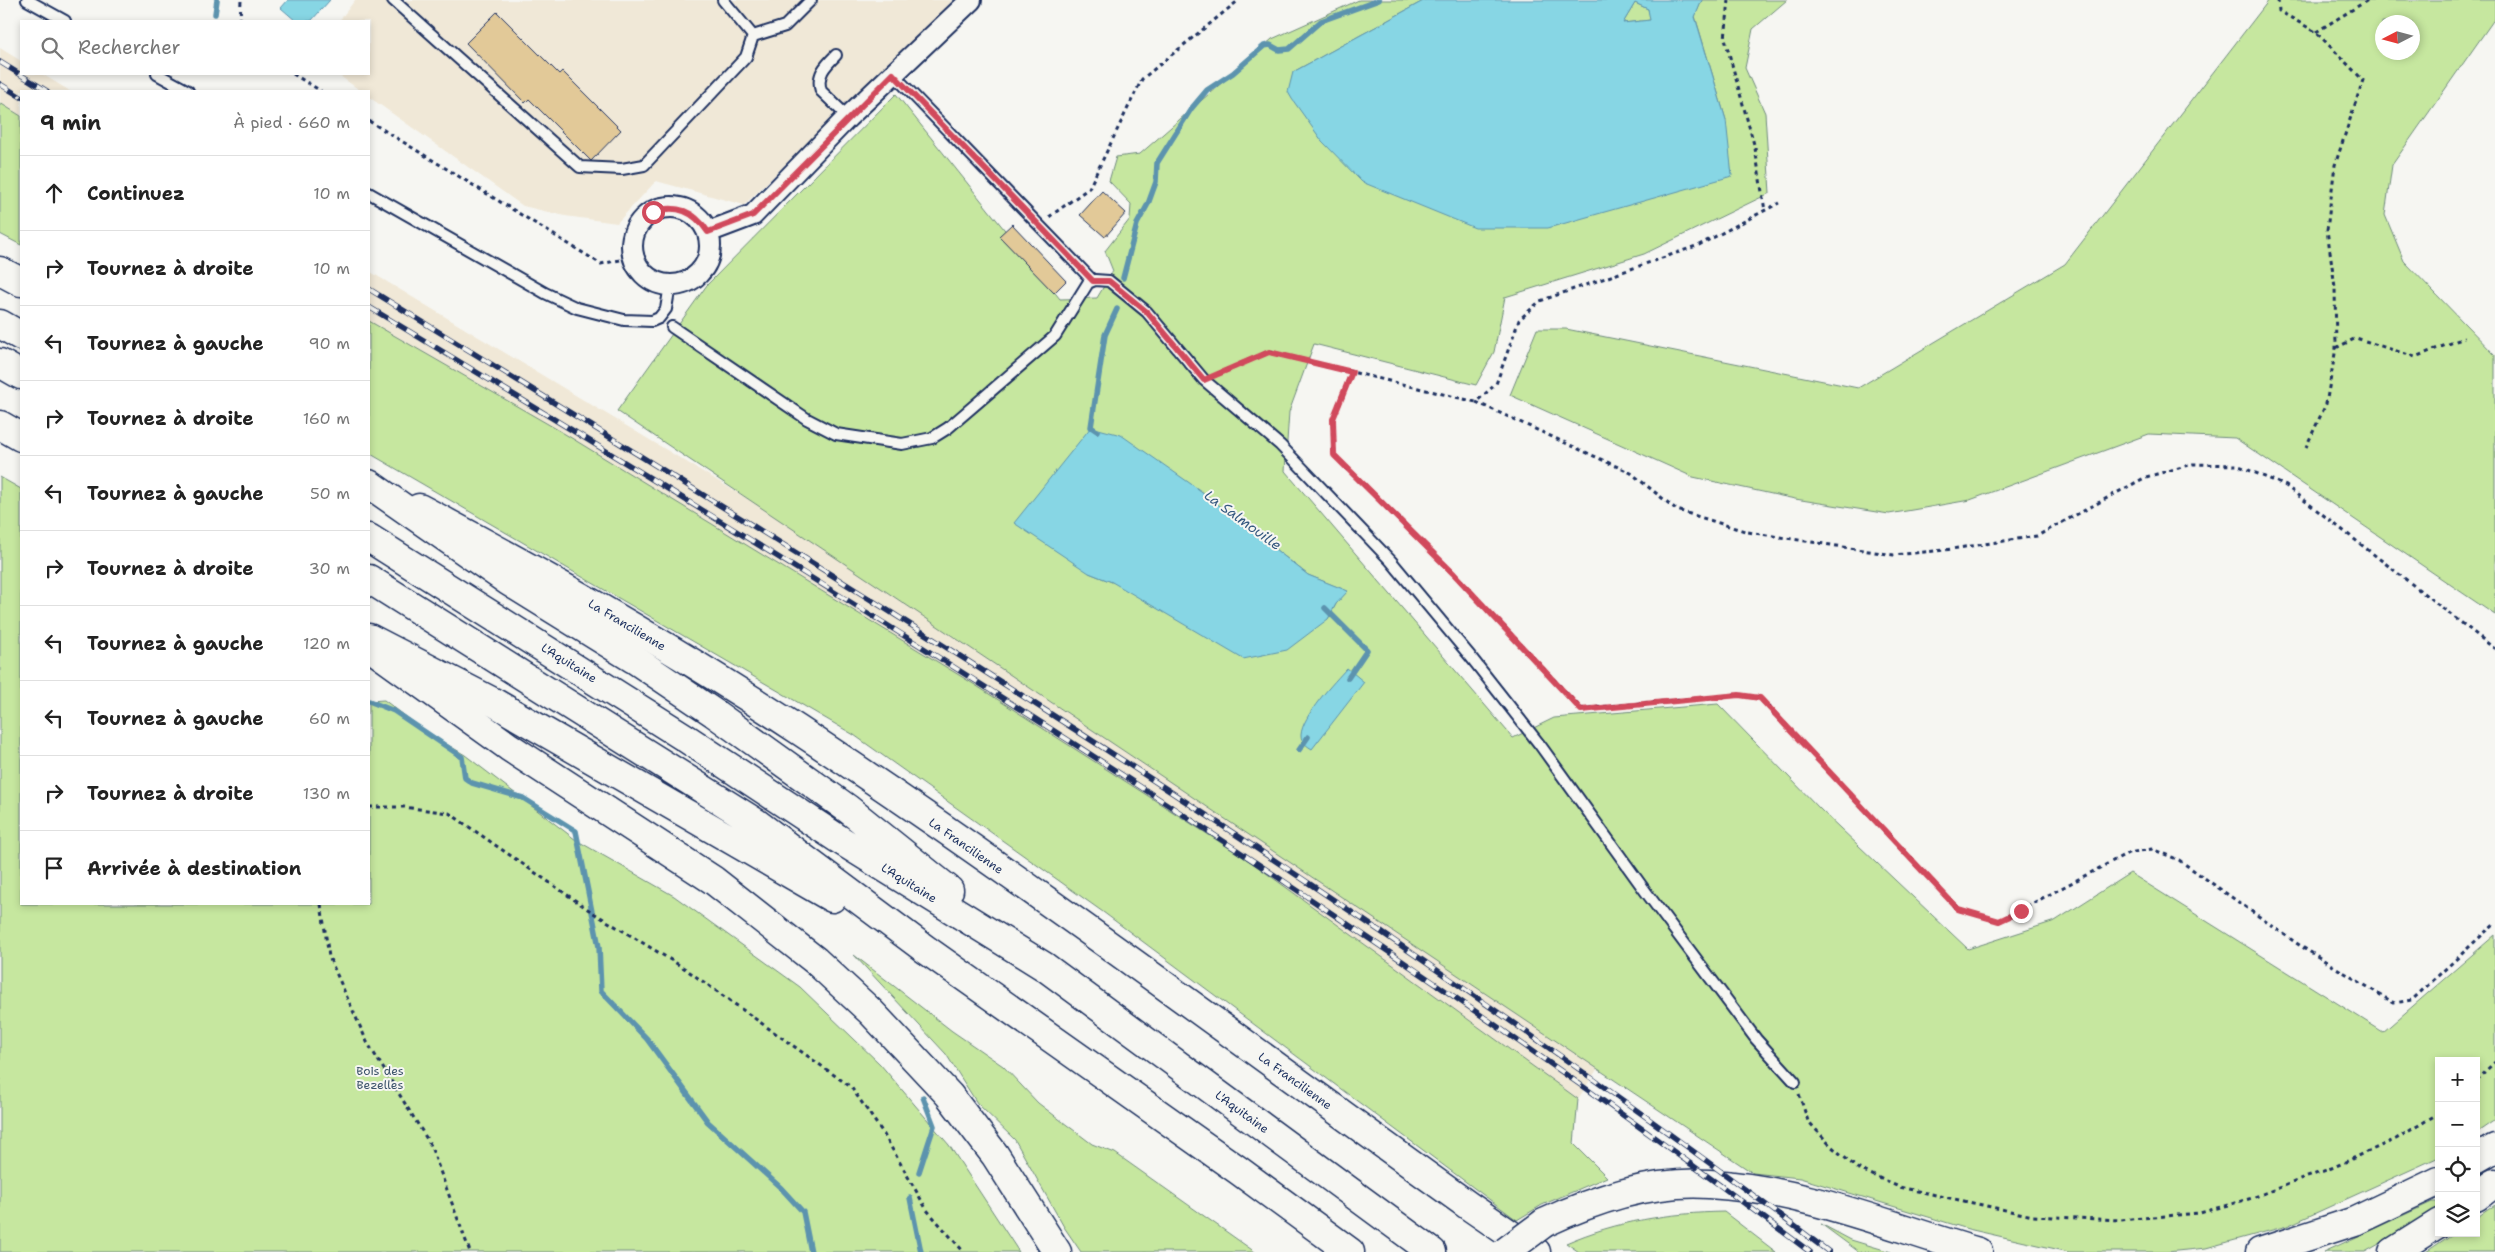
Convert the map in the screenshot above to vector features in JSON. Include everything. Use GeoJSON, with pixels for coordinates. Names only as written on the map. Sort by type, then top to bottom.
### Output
{"type":"FeatureCollection","features":[{"type":"Feature","properties":{"kind":"highway"},"geometry":{"type":"LineString","coordinates":[[0,271],[20,281]]}},
{"type":"Feature","properties":{"kind":"highway"},"geometry":{"type":"LineString","coordinates":[[0,324],[20,335]]}},
{"type":"Feature","properties":{"kind":"highway"},"geometry":{"type":"LineString","coordinates":[[0,363],[20,375]]}},
{"type":"Feature","properties":{"kind":"highway"},"geometry":{"type":"LineString","coordinates":[[0,425],[20,436]]}},
{"type":"Feature","properties":{"kind":"highway"},"geometry":{"type":"LineString","coordinates":[[370,484],[508,581],[634,659],[790,766],[856,816],[1045,967]]}},
{"type":"Feature","properties":{"kind":"highway","name":"La Francilienne"},"geometry":{"type":"LineString","coordinates":[[370,484],[525,564],[705,671],[795,728],[1048,903],[1469,1206],[1536,1252]]}},
{"type":"Feature","properties":{"kind":"highway","name":"L'Aquitaine"},"geometry":{"type":"LineString","coordinates":[[370,539],[684,737],[837,838],[1045,967],[1432,1252]]}},
{"type":"Feature","properties":{"kind":"highway"},"geometry":{"type":"LineString","coordinates":[[370,580],[755,822],[925,949],[1238,1170],[1350,1252]]}},
{"type":"Feature","properties":{"kind":"highway"},"geometry":{"type":"LineString","coordinates":[[370,639],[495,703],[690,814],[811,887],[925,949]]}},
{"type":"Feature","properties":{"kind":"highway"},"geometry":{"type":"LineString","coordinates":[[370,647],[509,747],[713,880],[816,961],[871,1012],[949,1095],[995,1155],[1057,1252]]}},
{"type":"Feature","properties":{"kind":"highway"},"geometry":{"type":"LineString","coordinates":[[2480,1157],[2495,1148]]}},
{"type":"Feature","properties":{"kind":"highway"},"geometry":{"type":"LineString","coordinates":[[2260,1252],[2355,1221],[2435,1183]]}},
{"type":"Feature","properties":{"kind":"highway"},"geometry":{"type":"LineString","coordinates":[[2480,1194],[2495,1183]]}},
{"type":"Feature","properties":{"kind":"highway"},"geometry":{"type":"LineString","coordinates":[[1505,1252],[1544,1223],[1592,1202],[1616,1195],[1662,1187],[1708,1184],[1804,1199],[1978,1252]]}},
{"type":"Feature","properties":{"kind":"highway"},"geometry":{"type":"LineString","coordinates":[[2393,1252],[2435,1226]]}},
{"type":"Feature","properties":{"kind":"street"},"geometry":{"type":"LineString","coordinates":[[708,232],[753,215],[848,117],[970,0]]}},
{"type":"Feature","properties":{"kind":"street"},"geometry":{"type":"LineString","coordinates":[[666,208],[679,208],[691,213],[701,221],[708,232],[710,245],[708,258],[703,269],[693,279],[682,284],[658,283],[647,277],[639,268],[634,257],[632,243],[636,231],[643,220],[653,212],[666,208]]}},
{"type":"Feature","properties":{"kind":"lane"},"geometry":{"type":"LineString","coordinates":[[27,0],[63,20]]}},
{"type":"Feature","properties":{"kind":"lane"},"geometry":{"type":"LineString","coordinates":[[393,0],[580,167],[622,169],[644,165],[746,56],[753,36]]}},
{"type":"Feature","properties":{"kind":"lane"},"geometry":{"type":"LineString","coordinates":[[723,0],[753,36]]}},
{"type":"Feature","properties":{"kind":"lane"},"geometry":{"type":"LineString","coordinates":[[753,36],[785,26],[811,0]]}},
{"type":"Feature","properties":{"kind":"lane"},"geometry":{"type":"LineString","coordinates":[[836,55],[824,67],[819,85],[821,91],[848,117]]}},
{"type":"Feature","properties":{"kind":"lane"},"geometry":{"type":"LineString","coordinates":[[893,74],[1093,281]]}},
{"type":"Feature","properties":{"kind":"lane"},"geometry":{"type":"LineString","coordinates":[[159,75],[186,90]]}},
{"type":"Feature","properties":{"kind":"lane"},"geometry":{"type":"LineString","coordinates":[[370,195],[544,293],[577,308],[624,320],[652,321],[659,318],[666,309],[670,285]]}},
{"type":"Feature","properties":{"kind":"lane"},"geometry":{"type":"LineString","coordinates":[[672,327],[807,419],[836,434],[902,444],[932,438],[948,428],[1055,336],[1084,288],[1093,281],[1109,281],[1147,312],[1204,380],[1280,445],[1391,561],[1540,744],[1640,885],[1756,1039],[1795,1082]]}},
{"type":"Feature","properties":{"kind":"path"},"geometry":{"type":"LineString","coordinates":[[240,20],[241,0]]}},
{"type":"Feature","properties":{"kind":"path"},"geometry":{"type":"LineString","coordinates":[[1038,225],[1089,188],[1142,79],[1239,0]]}},
{"type":"Feature","properties":{"kind":"path"},"geometry":{"type":"LineString","coordinates":[[1729,0],[1727,1],[1725,39],[1755,148],[1765,210]]}},
{"type":"Feature","properties":{"kind":"path"},"geometry":{"type":"LineString","coordinates":[[2278,0],[2279,11],[2316,32],[2363,80],[2335,165],[2327,230],[2334,287],[2336,348],[2326,404],[2306,447]]}},
{"type":"Feature","properties":{"kind":"path"},"geometry":{"type":"LineString","coordinates":[[2316,32],[2368,0]]}},
{"type":"Feature","properties":{"kind":"path"},"geometry":{"type":"LineString","coordinates":[[295,75],[319,90]]}},
{"type":"Feature","properties":{"kind":"path"},"geometry":{"type":"LineString","coordinates":[[370,122],[601,264],[634,257]]}},
{"type":"Feature","properties":{"kind":"path"},"geometry":{"type":"LineString","coordinates":[[1476,402],[1496,384],[1519,320],[1540,302],[1699,245],[1779,203]]}},
{"type":"Feature","properties":{"kind":"path"},"geometry":{"type":"LineString","coordinates":[[2336,348],[2356,338],[2414,357],[2464,338]]}},
{"type":"Feature","properties":{"kind":"path"},"geometry":{"type":"LineString","coordinates":[[1204,380],[1269,352],[1476,402],[1631,473],[1677,510],[1748,532],[1894,555],[1945,550],[2037,536],[2146,477],[2193,464],[2237,465],[2286,486],[2495,649]]}},
{"type":"Feature","properties":{"kind":"path"},"geometry":{"type":"LineString","coordinates":[[1352,372],[1333,419],[1334,455],[1454,574],[1581,710],[1739,695],[1760,698],[1958,909],[1999,921],[2128,853],[2152,849],[2179,860],[2302,947],[2394,1003],[2412,1000],[2495,923]]}},
{"type":"Feature","properties":{"kind":"path"},"geometry":{"type":"LineString","coordinates":[[370,807],[404,807],[449,813],[592,912],[684,968],[851,1088],[882,1133],[927,1210],[964,1252]]}},
{"type":"Feature","properties":{"kind":"path"},"geometry":{"type":"LineString","coordinates":[[321,905],[329,957],[366,1042],[430,1144],[470,1252]]}},
{"type":"Feature","properties":{"kind":"path"},"geometry":{"type":"LineString","coordinates":[[2480,1076],[2495,1062]]}},
{"type":"Feature","properties":{"kind":"path"},"geometry":{"type":"LineString","coordinates":[[1795,1082],[1808,1121],[1831,1146],[1857,1168],[1899,1187],[2033,1216],[2120,1220],[2200,1213],[2252,1198],[2334,1167],[2396,1139],[2435,1115]]}},
{"type":"Feature","properties":{"kind":"shaded area"},"geometry":{"type":"Polygon","coordinates":[[[355,0],[954,0],[744,205],[656,181],[617,223],[565,216],[523,206],[370,98],[370,90],[360,90],[338,75],[370,75],[370,20],[340,20],[355,0]]]}},
{"type":"Feature","properties":{"kind":"shaded area"},"geometry":{"type":"Polygon","coordinates":[[[0,48],[20,60],[20,75],[44,75],[68,90],[20,90],[20,115],[0,103],[0,48]]]}},
{"type":"Feature","properties":{"kind":"shaded area"},"geometry":{"type":"Polygon","coordinates":[[[370,272],[1009,656],[1598,1068],[1578,1099],[1201,843],[370,326],[370,272]]]}},
{"type":"Feature","properties":{"kind":"green space"},"geometry":{"type":"Polygon","coordinates":[[[1359,0],[1425,0],[1293,72],[1726,120],[1695,16],[1702,0],[1787,0],[1753,29],[1745,68],[1765,113],[1770,193],[1644,254],[1505,297],[1494,352],[1476,385],[1314,344],[1289,412],[1285,471],[1513,738],[1554,718],[1718,704],[1822,811],[1968,949],[2055,921],[2130,873],[2383,1032],[2495,935],[2495,1120],[2480,1130],[2480,1057],[2435,1057],[2435,1159],[2287,1226],[2206,1248],[2167,1252],[2069,1252],[1968,1229],[1800,1178],[1753,1173],[617,411],[707,285],[896,94],[1060,299],[1097,298],[1113,271],[1105,251],[1130,219],[1131,204],[1109,181],[1116,157],[1140,154],[1272,39],[1359,0]],[[1201,491],[1089,573],[1112,582],[1328,619],[1336,604],[1347,591],[1308,575],[1201,491]]]}},
{"type":"Feature","properties":{"kind":"green space"},"geometry":{"type":"Polygon","coordinates":[[[2269,0],[2495,0],[2495,18],[2392,165],[2385,215],[2404,261],[2495,355],[2495,615],[2235,438],[2149,434],[1970,500],[1889,514],[1795,499],[1693,477],[1510,395],[1537,329],[1566,329],[1858,388],[2065,264],[2269,0]]]}},
{"type":"Feature","properties":{"kind":"green space"},"geometry":{"type":"Polygon","coordinates":[[[1635,3],[1648,9],[1651,20],[1623,23],[1635,3]]]}},
{"type":"Feature","properties":{"kind":"green space"},"geometry":{"type":"Polygon","coordinates":[[[0,103],[20,115],[20,244],[0,234],[0,103]]]}},
{"type":"Feature","properties":{"kind":"green space"},"geometry":{"type":"Polygon","coordinates":[[[370,322],[560,431],[972,683],[1251,862],[1578,1099],[1574,1144],[1607,1177],[1542,1205],[1517,1220],[1103,912],[854,735],[370,454],[370,322]]]}},
{"type":"Feature","properties":{"kind":"green space","name":"Bois des Bezelles"},"geometry":{"type":"Polygon","coordinates":[[[0,477],[20,488],[20,905],[370,905],[370,701],[384,700],[428,733],[465,755],[576,840],[674,896],[800,987],[880,1064],[949,1145],[1019,1252],[0,1252],[0,477]]]}},
{"type":"Feature","properties":{"kind":"green space"},"geometry":{"type":"Polygon","coordinates":[[[854,955],[952,1031],[1003,1066],[1038,1103],[1092,1144],[1115,1153],[1255,1252],[1081,1252],[1064,1227],[1015,1140],[977,1103],[946,1054],[854,955]]]}},
{"type":"Feature","properties":{"kind":"green space"},"geometry":{"type":"Polygon","coordinates":[[[2435,1202],[2434,1213],[2365,1252],[2324,1252],[2435,1202]]]}},
{"type":"Feature","properties":{"kind":"green space"},"geometry":{"type":"Polygon","coordinates":[[[2495,1205],[2495,1252],[2426,1252],[2448,1237],[2480,1237],[2480,1215],[2495,1205]]]}},
{"type":"Feature","properties":{"kind":"green space"},"geometry":{"type":"Polygon","coordinates":[[[1724,1212],[1776,1252],[1579,1252],[1566,1243],[1604,1229],[1663,1216],[1724,1212]]]}},
{"type":"Feature","properties":{"kind":"green space"},"geometry":{"type":"Polygon","coordinates":[[[1821,1224],[1851,1240],[1891,1252],[1859,1252],[1821,1224]]]}},
{"type":"Feature","properties":{"kind":"water"},"geometry":{"type":"Polygon","coordinates":[[[288,0],[330,0],[312,20],[295,20],[281,8],[288,0]]]}},
{"type":"Feature","properties":{"kind":"water"},"geometry":{"type":"Polygon","coordinates":[[[1425,0],[1702,0],[1695,17],[1726,120],[1732,176],[1548,228],[1475,228],[1362,182],[1322,141],[1292,99],[1288,92],[1293,72],[1425,0]],[[1635,3],[1623,23],[1650,20],[1648,9],[1635,3]]]}},
{"type":"Feature","properties":{"kind":"water"},"geometry":{"type":"Polygon","coordinates":[[[1091,427],[1121,435],[1201,491],[1308,575],[1348,591],[1336,604],[1328,619],[1287,650],[1243,659],[1112,582],[1089,573],[1014,523],[1091,427]]]}},
{"type":"Feature","properties":{"kind":"water"},"geometry":{"type":"Polygon","coordinates":[[[1347,668],[1364,682],[1312,749],[1302,740],[1303,727],[1313,709],[1347,668]]]}},
{"type":"Feature","properties":{"kind":"building"},"geometry":{"type":"Polygon","coordinates":[[[497,12],[559,74],[562,71],[621,130],[591,161],[529,99],[525,103],[466,43],[497,12]]]}},
{"type":"Feature","properties":{"kind":"building"},"geometry":{"type":"Polygon","coordinates":[[[1102,191],[1126,213],[1105,237],[1080,215],[1102,191]]]}},
{"type":"Feature","properties":{"kind":"building"},"geometry":{"type":"Polygon","coordinates":[[[1012,224],[1066,281],[1054,293],[999,236],[1012,224]]]}},
{"type":"Feature","properties":{"kind":"waterway"},"geometry":{"type":"LineString","coordinates":[[215,14],[217,0]]}},
{"type":"Feature","properties":{"kind":"waterway","name":"La Salmouille"},"geometry":{"type":"LineString","coordinates":[[1123,278],[1137,224],[1148,204],[1156,182],[1157,163],[1191,109],[1207,90],[1233,73],[1264,46],[1270,45],[1279,50],[1289,49],[1321,21],[1379,0]]}},
{"type":"Feature","properties":{"kind":"waterway","name":"La Salmouille"},"geometry":{"type":"LineString","coordinates":[[1097,431],[1091,427],[1105,335],[1117,309]]}},
{"type":"Feature","properties":{"kind":"waterway","name":"La Salmouille"},"geometry":{"type":"LineString","coordinates":[[1325,608],[1367,650],[1348,678]]}},
{"type":"Feature","properties":{"kind":"waterway"},"geometry":{"type":"LineString","coordinates":[[370,701],[394,711],[462,757],[465,778],[472,783],[523,798],[576,831],[599,947],[601,991],[647,1039],[708,1122],[781,1188],[803,1212],[811,1252]]}},
{"type":"Feature","properties":{"kind":"waterway","name":"La Salmouille"},"geometry":{"type":"LineString","coordinates":[[1299,750],[1308,737]]}},
{"type":"Feature","properties":{"kind":"waterway","name":"La Salmouille"},"geometry":{"type":"LineString","coordinates":[[919,1172],[934,1126],[923,1097]]}},
{"type":"Feature","properties":{"kind":"waterway","name":"La Salmouille"},"geometry":{"type":"LineString","coordinates":[[910,1198],[921,1252]]}},
{"type":"Feature","properties":{"kind":"railway"},"geometry":{"type":"LineString","coordinates":[[0,62],[20,74]]}},
{"type":"Feature","properties":{"kind":"railway"},"geometry":{"type":"LineString","coordinates":[[21,75],[45,90]]}},
{"type":"Feature","properties":{"kind":"railway"},"geometry":{"type":"LineString","coordinates":[[0,84],[20,96]]}},
{"type":"Feature","properties":{"kind":"railway"},"geometry":{"type":"LineString","coordinates":[[370,290],[927,635],[1294,873],[1475,996],[1653,1122],[1829,1252]]}},
{"type":"Feature","properties":{"kind":"railway"},"geometry":{"type":"LineString","coordinates":[[370,308],[737,531],[1102,762],[1282,880],[1460,1001],[1636,1125],[1810,1252]]}},
{"type":"Feature","properties":{"kind":"route"},"geometry":{"type":"LineString","coordinates":[[653,212],[666,208],[679,208],[691,213],[701,221],[708,232],[753,215],[848,117],[893,74],[1093,281],[1109,281],[1147,312],[1204,380],[1269,352],[1352,372],[1333,419],[1334,455],[1454,574],[1581,710],[1739,695],[1760,698],[1958,909],[1999,921],[2021,911]]}}]}
